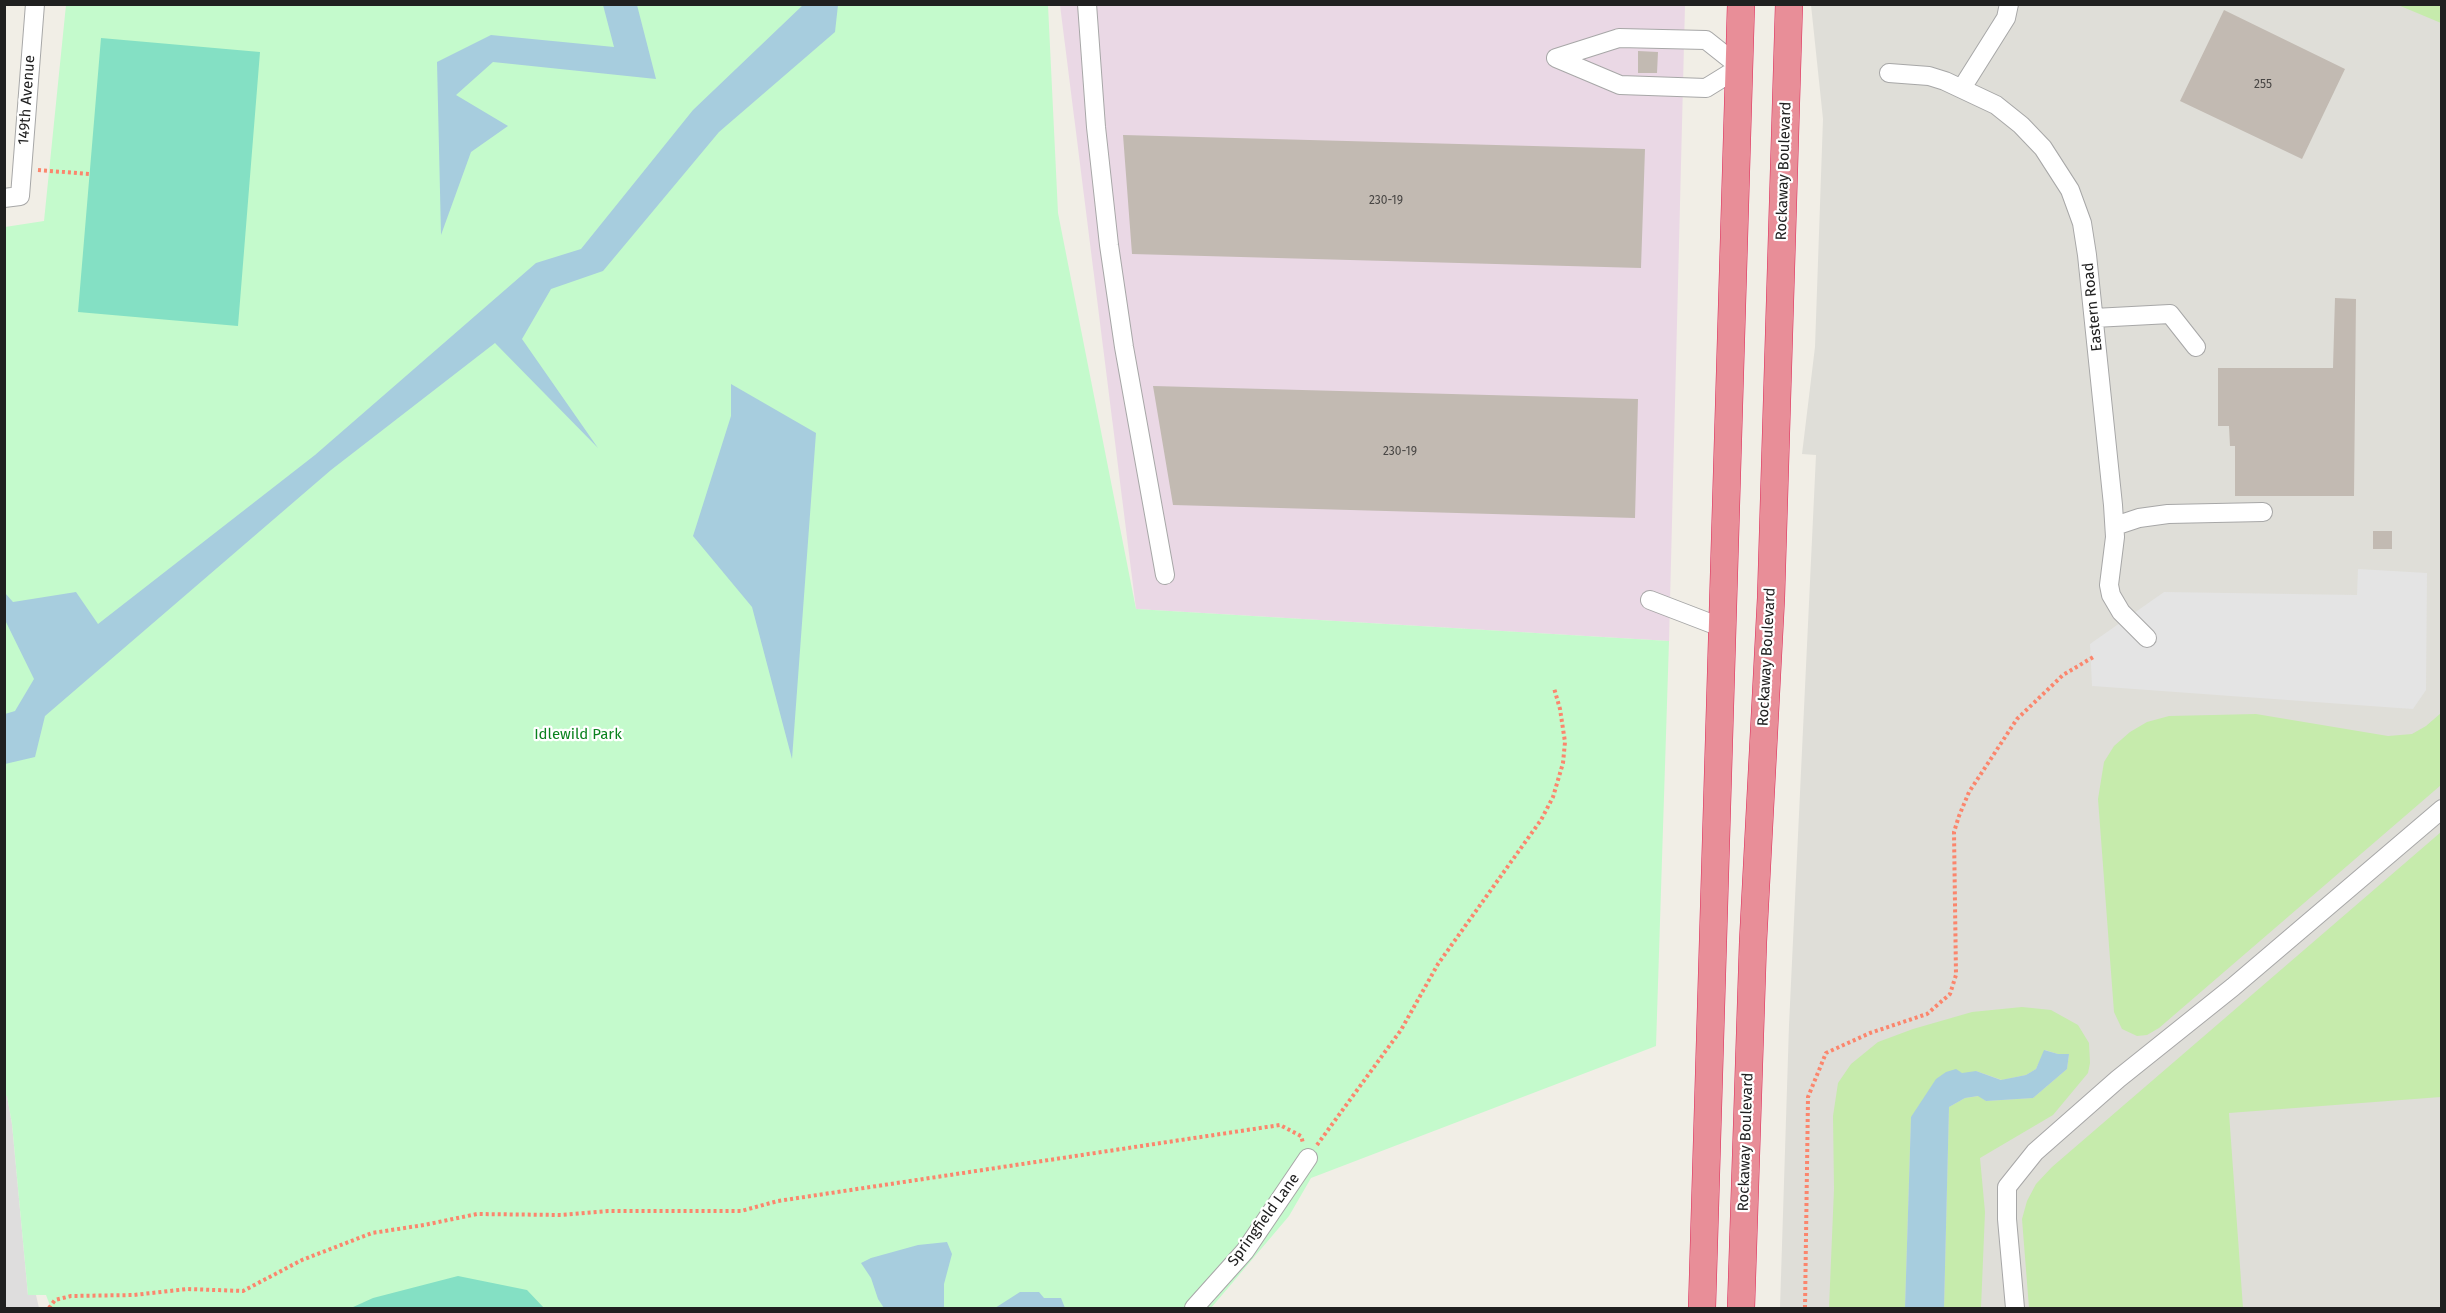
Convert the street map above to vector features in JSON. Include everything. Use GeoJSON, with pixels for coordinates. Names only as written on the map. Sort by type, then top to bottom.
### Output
{"type":"FeatureCollection","features":[{"type":"Feature","properties":{"kind":"highway"},"geometry":{"type":"LineString","coordinates":[[1702,1308],[1742,4]]}},
{"type":"Feature","properties":{"kind":"highway","name":"Rockaway Boulevard"},"geometry":{"type":"LineString","coordinates":[[1741,1308],[1753,942],[1770,598],[1789,4]]}},
{"type":"Feature","properties":{"kind":"street","name":"149th Avenue"},"geometry":{"type":"LineString","coordinates":[[12,197],[22,168],[35,4]]}},
{"type":"Feature","properties":{"kind":"street"},"geometry":{"type":"LineString","coordinates":[[1087,4],[1096,127],[1109,245],[1124,347],[1165,575]]}},
{"type":"Feature","properties":{"kind":"street"},"geometry":{"type":"LineString","coordinates":[[1962,88],[2006,18],[2009,4]]}},
{"type":"Feature","properties":{"kind":"street"},"geometry":{"type":"LineString","coordinates":[[1619,38],[1706,40],[1740,67],[1706,88],[1620,85],[1556,58],[1619,38]]}},
{"type":"Feature","properties":{"kind":"street","name":"Eastern Road"},"geometry":{"type":"LineString","coordinates":[[1889,73],[1929,76],[1962,88],[1996,105],[2021,125],[2043,148],[2062,176],[2078,207],[2094,318],[2115,526],[2109,575],[2111,595],[2121,612],[2147,638]]}},
{"type":"Feature","properties":{"kind":"street"},"geometry":{"type":"LineString","coordinates":[[2094,318],[2170,314],[2196,347]]}},
{"type":"Feature","properties":{"kind":"street"},"geometry":{"type":"LineString","coordinates":[[2115,526],[2139,518],[2168,514],[2263,512]]}},
{"type":"Feature","properties":{"kind":"street"},"geometry":{"type":"LineString","coordinates":[[1650,600],[1723,628]]}},
{"type":"Feature","properties":{"kind":"street"},"geometry":{"type":"LineString","coordinates":[[2015,1308],[2007,1219],[2007,1186],[2035,1152],[2118,1079],[2233,987],[2442,809]]}},
{"type":"Feature","properties":{"kind":"street","name":"Springfield Lane"},"geometry":{"type":"LineString","coordinates":[[1194,1308],[1245,1251],[1308,1158]]}},
{"type":"Feature","properties":{"kind":"path"},"geometry":{"type":"LineString","coordinates":[[22,168],[89,174]]}},
{"type":"Feature","properties":{"kind":"path"},"geometry":{"type":"LineString","coordinates":[[1805,1308],[1809,1096],[1826,1053],[1870,1033],[1927,1014],[1950,994],[1956,975],[1954,832],[1966,800],[2017,719],[2063,675],[2095,656]]}},
{"type":"Feature","properties":{"kind":"path"},"geometry":{"type":"LineString","coordinates":[[1308,1158],[1333,1120],[1364,1082],[1401,1030],[1438,964],[1541,820],[1563,763],[1565,742],[1554,688]]}},
{"type":"Feature","properties":{"kind":"path"},"geometry":{"type":"LineString","coordinates":[[49,1308],[55,1300],[71,1296],[134,1295],[187,1288],[243,1291],[302,1260],[372,1233],[477,1214],[561,1215],[608,1211],[741,1211],[778,1201],[1280,1125],[1301,1136],[1308,1158]]}},
{"type":"Feature","properties":{"kind":"shaded area"},"geometry":{"type":"Polygon","coordinates":[[[1060,5],[1685,5],[1669,641],[1136,609],[1060,5]]]}},
{"type":"Feature","properties":{"kind":"shaded area"},"geometry":{"type":"Polygon","coordinates":[[[1811,5],[2441,5],[2441,1308],[1780,1308],[1789,1025],[1816,455],[1802,454],[1815,347],[1823,119],[1811,5]]]}},
{"type":"Feature","properties":{"kind":"shaded area"},"geometry":{"type":"Polygon","coordinates":[[[2358,569],[2427,573],[2426,690],[2413,709],[2092,686],[2090,644],[2164,592],[2357,595],[2358,569]]]}},
{"type":"Feature","properties":{"kind":"shaded area"},"geometry":{"type":"Polygon","coordinates":[[[4,1096],[7,1096],[12,1124],[28,1295],[36,1295],[39,1308],[5,1308],[4,1096]]]}},
{"type":"Feature","properties":{"kind":"green space","name":"Idlewild Park"},"geometry":{"type":"Polygon","coordinates":[[[66,5],[1048,5],[1058,213],[1136,609],[1669,641],[1656,1046],[1311,1178],[1289,1216],[1211,1308],[51,1308],[46,1295],[28,1295],[12,1124],[7,1096],[5,1096],[5,227],[44,221],[66,5]]]}},
{"type":"Feature","properties":{"kind":"green space"},"geometry":{"type":"Polygon","coordinates":[[[2398,5],[2441,5],[2441,23],[2398,5]]]}},
{"type":"Feature","properties":{"kind":"green space"},"geometry":{"type":"Polygon","coordinates":[[[101,38],[260,52],[238,326],[78,312],[101,38]]]}},
{"type":"Feature","properties":{"kind":"green space"},"geometry":{"type":"Polygon","coordinates":[[[2441,713],[2441,785],[2159,1028],[2147,1035],[2137,1036],[2122,1029],[2114,1012],[2098,799],[2104,762],[2114,746],[2130,732],[2147,722],[2169,716],[2256,714],[2388,736],[2412,734],[2441,713]]]}},
{"type":"Feature","properties":{"kind":"green space"},"geometry":{"type":"Polygon","coordinates":[[[2441,832],[2441,1097],[2229,1113],[2243,1308],[2029,1308],[2022,1219],[2027,1201],[2036,1184],[2052,1167],[2441,832]]]}},
{"type":"Feature","properties":{"kind":"green space"},"geometry":{"type":"Polygon","coordinates":[[[2022,1007],[2051,1010],[2078,1025],[2089,1043],[2090,1063],[2088,1073],[2053,1115],[1980,1158],[1985,1212],[1981,1308],[1944,1308],[1949,1107],[1965,1098],[1979,1096],[1986,1101],[2033,1098],[2067,1069],[2069,1054],[2058,1054],[2045,1050],[2036,1069],[2026,1075],[2002,1080],[1976,1071],[1911,1117],[1905,1308],[1829,1308],[1834,1189],[1833,1116],[1838,1083],[1851,1064],[1878,1042],[1972,1012],[2022,1007]]]}},
{"type":"Feature","properties":{"kind":"green space"},"geometry":{"type":"Polygon","coordinates":[[[458,1276],[527,1290],[544,1308],[351,1308],[373,1298],[458,1276]]]}},
{"type":"Feature","properties":{"kind":"water"},"geometry":{"type":"Polygon","coordinates":[[[603,5],[637,5],[656,79],[493,62],[456,95],[508,126],[471,152],[441,235],[437,62],[491,35],[614,47],[603,5]]]}},
{"type":"Feature","properties":{"kind":"water"},"geometry":{"type":"Polygon","coordinates":[[[803,5],[838,5],[835,32],[719,132],[603,271],[551,289],[522,339],[598,448],[495,343],[331,470],[45,716],[35,757],[5,764],[5,714],[15,711],[34,679],[5,620],[5,593],[13,602],[76,592],[98,624],[315,455],[536,263],[581,249],[693,110],[803,5]]]}},
{"type":"Feature","properties":{"kind":"water"},"geometry":{"type":"Polygon","coordinates":[[[731,384],[816,433],[792,759],[752,607],[693,536],[731,416],[731,384]]]}},
{"type":"Feature","properties":{"kind":"water"},"geometry":{"type":"Polygon","coordinates":[[[2044,1050],[2069,1054],[2067,1069],[2033,1098],[1986,1101],[1978,1096],[1965,1098],[1949,1107],[1944,1308],[1905,1308],[1911,1117],[1936,1079],[1946,1072],[1956,1069],[1962,1073],[1976,1071],[2001,1080],[2026,1075],[2036,1069],[2044,1050]]]}},
{"type":"Feature","properties":{"kind":"water"},"geometry":{"type":"Polygon","coordinates":[[[947,1242],[952,1254],[944,1284],[944,1308],[884,1308],[878,1299],[871,1278],[861,1263],[918,1245],[947,1242]]]}},
{"type":"Feature","properties":{"kind":"water"},"geometry":{"type":"Polygon","coordinates":[[[1020,1292],[1039,1292],[1044,1298],[1061,1298],[1065,1308],[995,1308],[1020,1292]]]}},
{"type":"Feature","properties":{"kind":"building"},"geometry":{"type":"Polygon","coordinates":[[[2224,10],[2345,69],[2302,159],[2180,101],[2224,10]]]}},
{"type":"Feature","properties":{"kind":"building"},"geometry":{"type":"Polygon","coordinates":[[[1638,51],[1658,52],[1657,73],[1638,73],[1638,51]]]}},
{"type":"Feature","properties":{"kind":"building"},"geometry":{"type":"Polygon","coordinates":[[[1123,135],[1645,149],[1641,268],[1132,254],[1123,135]]]}},
{"type":"Feature","properties":{"kind":"building"},"geometry":{"type":"Polygon","coordinates":[[[2335,298],[2356,299],[2354,496],[2235,496],[2235,446],[2230,446],[2229,426],[2218,426],[2218,368],[2333,368],[2335,298]]]}},
{"type":"Feature","properties":{"kind":"building"},"geometry":{"type":"Polygon","coordinates":[[[1153,386],[1638,399],[1635,518],[1173,505],[1153,386]]]}},
{"type":"Feature","properties":{"kind":"building"},"geometry":{"type":"Polygon","coordinates":[[[2373,531],[2392,531],[2392,549],[2373,549],[2373,531]]]}}]}
